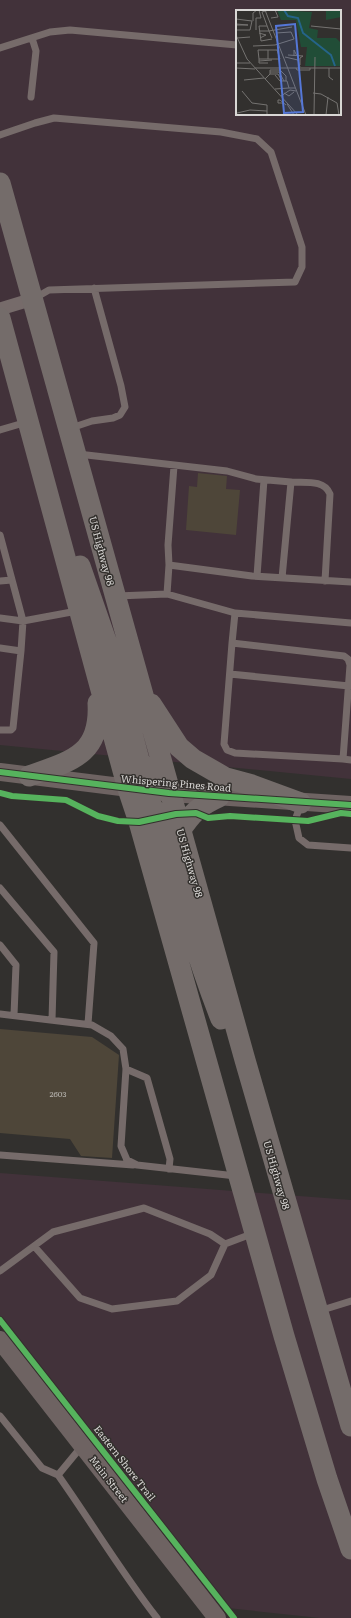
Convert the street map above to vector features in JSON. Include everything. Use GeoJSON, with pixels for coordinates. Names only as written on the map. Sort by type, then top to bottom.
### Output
{"type":"FeatureCollection","features":[{"type":"Feature","properties":{"kind":"main road","name":"US Highway 98"},"geometry":{"type":"LineString","coordinates":[[0,183],[169,793],[316,1312],[351,1426]]}},
{"type":"Feature","properties":{"kind":"main road"},"geometry":{"type":"LineString","coordinates":[[0,318],[27,422],[128,789],[141,829],[255,1233],[323,1464],[351,1549]]}},
{"type":"Feature","properties":{"kind":"main road"},"geometry":{"type":"LineString","coordinates":[[46,491],[74,546],[112,658],[139,760],[151,781],[169,793]]}},
{"type":"Feature","properties":{"kind":"main road"},"geometry":{"type":"LineString","coordinates":[[29,776],[62,764],[78,756],[96,736],[99,721],[97,677]]}},
{"type":"Feature","properties":{"kind":"main road"},"geometry":{"type":"LineString","coordinates":[[140,688],[179,746],[193,759],[226,778],[252,785],[301,803]]}},
{"type":"Feature","properties":{"kind":"main road"},"geometry":{"type":"LineString","coordinates":[[128,789],[143,796],[153,805],[159,818],[203,974],[231,1047],[258,1106]]}},
{"type":"Feature","properties":{"kind":"main road"},"geometry":{"type":"LineString","coordinates":[[180,831],[192,814],[203,804],[219,797]]}},
{"type":"Feature","properties":{"kind":"street"},"geometry":{"type":"LineString","coordinates":[[0,309],[33,299]]}},
{"type":"Feature","properties":{"kind":"street","name":"Whispering Pines Road"},"geometry":{"type":"LineString","coordinates":[[0,772],[169,793],[301,803],[351,805]]}},
{"type":"Feature","properties":{"kind":"street","name":"Main Street"},"geometry":{"type":"LineString","coordinates":[[0,1340],[217,1618]]}},
{"type":"Feature","properties":{"kind":"lane"},"geometry":{"type":"LineString","coordinates":[[0,48],[50,32],[70,30],[236,45]]}},
{"type":"Feature","properties":{"kind":"lane"},"geometry":{"type":"LineString","coordinates":[[31,97],[36,51],[32,38]]}},
{"type":"Feature","properties":{"kind":"lane"},"geometry":{"type":"LineString","coordinates":[[0,135],[54,118],[221,132],[257,139],[271,152],[302,247],[302,267],[295,282],[49,290],[33,299]]}},
{"type":"Feature","properties":{"kind":"lane"},"geometry":{"type":"LineString","coordinates":[[69,429],[92,421],[113,418],[120,415],[125,407],[94,288]]}},
{"type":"Feature","properties":{"kind":"lane"},"geometry":{"type":"LineString","coordinates":[[1,428],[27,422]]}},
{"type":"Feature","properties":{"kind":"lane"},"geometry":{"type":"LineString","coordinates":[[76,454],[227,471],[264,480],[322,484],[328,488],[330,494],[325,581]]}},
{"type":"Feature","properties":{"kind":"lane"},"geometry":{"type":"LineString","coordinates":[[167,594],[169,565],[168,545],[174,466]]}},
{"type":"Feature","properties":{"kind":"lane"},"geometry":{"type":"LineString","coordinates":[[257,576],[264,480]]}},
{"type":"Feature","properties":{"kind":"lane"},"geometry":{"type":"LineString","coordinates":[[282,578],[291,482]]}},
{"type":"Feature","properties":{"kind":"lane"},"geometry":{"type":"LineString","coordinates":[[0,535],[2,547],[24,621],[13,728],[11,730],[0,730]]}},
{"type":"Feature","properties":{"kind":"lane"},"geometry":{"type":"LineString","coordinates":[[169,565],[257,576],[351,582]]}},
{"type":"Feature","properties":{"kind":"lane"},"geometry":{"type":"LineString","coordinates":[[0,581],[12,580]]}},
{"type":"Feature","properties":{"kind":"lane"},"geometry":{"type":"LineString","coordinates":[[115,597],[167,594],[235,613],[351,623]]}},
{"type":"Feature","properties":{"kind":"lane"},"geometry":{"type":"LineString","coordinates":[[0,618],[24,621],[79,611]]}},
{"type":"Feature","properties":{"kind":"lane"},"geometry":{"type":"LineString","coordinates":[[235,613],[224,744],[227,750],[235,752],[351,760]]}},
{"type":"Feature","properties":{"kind":"lane"},"geometry":{"type":"LineString","coordinates":[[232,644],[344,656],[348,659],[350,665],[349,686],[343,759]]}},
{"type":"Feature","properties":{"kind":"lane"},"geometry":{"type":"LineString","coordinates":[[0,648],[21,650]]}},
{"type":"Feature","properties":{"kind":"lane"},"geometry":{"type":"LineString","coordinates":[[230,674],[349,686]]}},
{"type":"Feature","properties":{"kind":"lane"},"geometry":{"type":"LineString","coordinates":[[301,803],[295,820],[299,838],[308,845],[351,848]]}},
{"type":"Feature","properties":{"kind":"lane"},"geometry":{"type":"LineString","coordinates":[[0,825],[94,943],[88,1024]]}},
{"type":"Feature","properties":{"kind":"lane"},"geometry":{"type":"LineString","coordinates":[[0,888],[54,952],[52,1020]]}},
{"type":"Feature","properties":{"kind":"lane"},"geometry":{"type":"LineString","coordinates":[[0,945],[16,965],[14,1016]]}},
{"type":"Feature","properties":{"kind":"lane"},"geometry":{"type":"LineString","coordinates":[[0,1014],[92,1024],[111,1036],[123,1049],[126,1069],[122,1146],[127,1160],[139,1166]]}},
{"type":"Feature","properties":{"kind":"lane"},"geometry":{"type":"LineString","coordinates":[[126,1069],[147,1078],[170,1159],[169,1169]]}},
{"type":"Feature","properties":{"kind":"lane"},"geometry":{"type":"LineString","coordinates":[[0,1155],[139,1166],[239,1177]]}},
{"type":"Feature","properties":{"kind":"lane"},"geometry":{"type":"LineString","coordinates":[[0,1271],[53,1232],[144,1208],[210,1234],[225,1244]]}},
{"type":"Feature","properties":{"kind":"lane"},"geometry":{"type":"LineString","coordinates":[[34,1246],[80,1298],[112,1309],[177,1301],[211,1275],[225,1244],[255,1233]]}},
{"type":"Feature","properties":{"kind":"lane"},"geometry":{"type":"LineString","coordinates":[[316,1312],[351,1301]]}},
{"type":"Feature","properties":{"kind":"lane"},"geometry":{"type":"LineString","coordinates":[[0,1416],[4,1426],[42,1468],[58,1475],[83,1510],[129,1582],[157,1618]]}},
{"type":"Feature","properties":{"kind":"lane"},"geometry":{"type":"LineString","coordinates":[[58,1475],[82,1445]]}},
{"type":"Feature","properties":{"kind":"shaded area"},"geometry":{"type":"Polygon","coordinates":[[[0,0],[351,0],[351,779],[0,745],[0,0]]]}},
{"type":"Feature","properties":{"kind":"shaded area"},"geometry":{"type":"Polygon","coordinates":[[[0,1173],[351,1200],[351,1618],[320,1618],[218,1607],[0,1327],[0,1173]]]}},
{"type":"Feature","properties":{"kind":"building"},"geometry":{"type":"Polygon","coordinates":[[[198,473],[227,476],[226,489],[240,490],[236,535],[186,530],[189,486],[197,487],[198,473]]]}},
{"type":"Feature","properties":{"kind":"building"},"geometry":{"type":"Polygon","coordinates":[[[0,1029],[92,1037],[119,1055],[112,1158],[81,1156],[70,1139],[0,1133],[0,1029]]]}},
{"type":"Feature","properties":{"kind":"cycle path"},"geometry":{"type":"LineString","coordinates":[[0,772],[169,793],[351,805]]}},
{"type":"Feature","properties":{"kind":"cycle path"},"geometry":{"type":"LineString","coordinates":[[0,793],[12,796],[66,800],[98,816],[118,821],[139,822],[176,814],[196,813],[208,818],[230,816],[308,821],[341,813],[351,814]]}},
{"type":"Feature","properties":{"kind":"cycle path","name":"Eastern Shore Trail"},"geometry":{"type":"LineString","coordinates":[[0,1320],[234,1618]]}}]}
